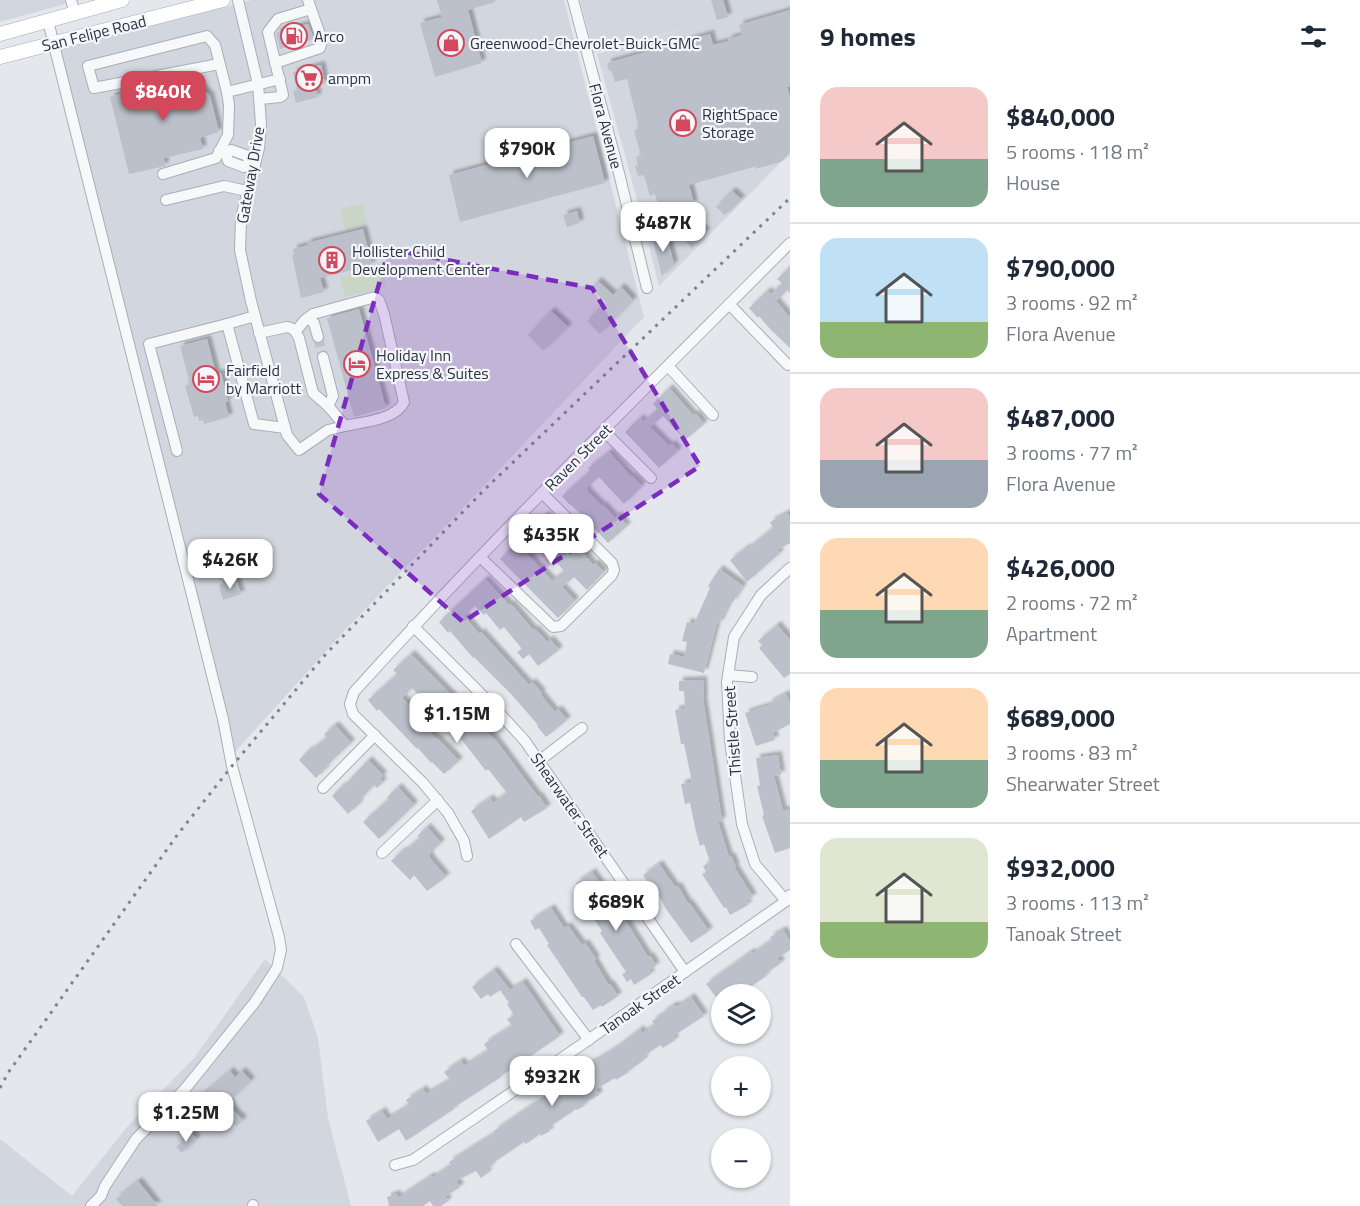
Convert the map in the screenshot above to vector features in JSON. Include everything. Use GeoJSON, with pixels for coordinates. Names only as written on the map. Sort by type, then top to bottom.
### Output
{"type":"FeatureCollection","features":[{"type":"Feature","properties":{"kind":"main road","name":"San Felipe Road"},"geometry":{"type":"LineString","coordinates":[[0,57],[223,0]]}},
{"type":"Feature","properties":{"kind":"main road","name":"San Felipe Road"},"geometry":{"type":"LineString","coordinates":[[0,34],[48,21],[73,7],[113,1]]}},
{"type":"Feature","properties":{"kind":"street","name":"Gateway Drive"},"geometry":{"type":"LineString","coordinates":[[238,0],[258,84],[261,123],[259,148],[252,164],[241,218],[240,250],[244,273],[286,435],[299,450],[328,430],[345,426]]}},
{"type":"Feature","properties":{"kind":"street","name":"Flora Avenue"},"geometry":{"type":"LineString","coordinates":[[573,0],[647,288]]}},
{"type":"Feature","properties":{"kind":"street"},"geometry":{"type":"LineString","coordinates":[[260,99],[282,96],[268,32],[278,19],[309,4],[322,40],[320,48],[275,63]]}},
{"type":"Feature","properties":{"kind":"street"},"geometry":{"type":"LineString","coordinates":[[48,21],[223,719],[232,766],[281,950],[277,968],[255,1002],[185,1089],[136,1139],[105,1186],[101,1196],[91,1206]]}},
{"type":"Feature","properties":{"kind":"street"},"geometry":{"type":"LineString","coordinates":[[219,64],[94,88],[88,66],[207,36],[215,45],[229,105],[228,135],[223,153]]}},
{"type":"Feature","properties":{"kind":"street"},"geometry":{"type":"LineString","coordinates":[[227,92],[280,79]]}},
{"type":"Feature","properties":{"kind":"street"},"geometry":{"type":"LineString","coordinates":[[163,174],[216,158],[231,150],[248,156],[252,164]]}},
{"type":"Feature","properties":{"kind":"street"},"geometry":{"type":"LineString","coordinates":[[166,200],[224,186],[247,191]]}},
{"type":"Feature","properties":{"kind":"street","name":"Raven Street"},"geometry":{"type":"LineString","coordinates":[[375,735],[353,714],[350,704],[354,692],[413,626],[542,493],[790,243]]}},
{"type":"Feature","properties":{"kind":"street"},"geometry":{"type":"LineString","coordinates":[[260,333],[287,327],[296,331],[313,393],[345,426],[387,417],[401,409],[404,402],[384,314],[379,300],[375,297],[313,314],[296,331]]}},
{"type":"Feature","properties":{"kind":"street"},"geometry":{"type":"LineString","coordinates":[[729,304],[788,364]]}},
{"type":"Feature","properties":{"kind":"street"},"geometry":{"type":"LineString","coordinates":[[177,451],[149,344],[255,316]]}},
{"type":"Feature","properties":{"kind":"street"},"geometry":{"type":"LineString","coordinates":[[308,318],[314,322],[318,337]]}},
{"type":"Feature","properties":{"kind":"street"},"geometry":{"type":"LineString","coordinates":[[227,324],[254,424],[285,428]]}},
{"type":"Feature","properties":{"kind":"street"},"geometry":{"type":"LineString","coordinates":[[323,357],[333,396],[328,406]]}},
{"type":"Feature","properties":{"kind":"street"},"geometry":{"type":"LineString","coordinates":[[668,366],[713,416]]}},
{"type":"Feature","properties":{"kind":"street"},"geometry":{"type":"LineString","coordinates":[[604,431],[651,478]]}},
{"type":"Feature","properties":{"kind":"street"},"geometry":{"type":"LineString","coordinates":[[480,557],[552,627],[561,626],[612,575],[614,570],[612,563],[542,493]]}},
{"type":"Feature","properties":{"kind":"street","name":"Thistle Street"},"geometry":{"type":"LineString","coordinates":[[788,898],[756,864],[742,824],[730,741],[728,675],[734,637],[761,595],[790,568]]}},
{"type":"Feature","properties":{"kind":"street","name":"Shearwater Street"},"geometry":{"type":"LineString","coordinates":[[413,626],[525,741],[685,972]]}},
{"type":"Feature","properties":{"kind":"street"},"geometry":{"type":"LineString","coordinates":[[728,675],[752,677]]}},
{"type":"Feature","properties":{"kind":"street"},"geometry":{"type":"LineString","coordinates":[[539,760],[582,728]]}},
{"type":"Feature","properties":{"kind":"street"},"geometry":{"type":"LineString","coordinates":[[323,788],[375,735],[438,800],[458,828],[464,841],[466,856]]}},
{"type":"Feature","properties":{"kind":"street"},"geometry":{"type":"LineString","coordinates":[[382,853],[438,800]]}},
{"type":"Feature","properties":{"kind":"street","name":"Tanoak Street"},"geometry":{"type":"LineString","coordinates":[[395,1165],[414,1160],[589,1040],[788,898]]}},
{"type":"Feature","properties":{"kind":"street"},"geometry":{"type":"LineString","coordinates":[[516,944],[589,1040]]}},
{"type":"Feature","properties":{"kind":"street"},"geometry":{"type":"LineString","coordinates":[[101,1196],[108,1206]]}},
{"type":"Feature","properties":{"kind":"highlighted area"},"geometry":{"type":"Polygon","coordinates":[[[389,249],[592,288],[700,466],[463,622],[319,494],[389,249]]]}},
{"type":"Feature","properties":{"kind":"shaded area"},"geometry":{"type":"Polygon","coordinates":[[[0,0],[80,0],[0,22],[0,0]]]}},
{"type":"Feature","properties":{"kind":"shaded area"},"geometry":{"type":"Polygon","coordinates":[[[252,0],[564,0],[644,317],[345,630],[235,752],[182,558],[58,50],[252,0]]]}},
{"type":"Feature","properties":{"kind":"shaded area"},"geometry":{"type":"Polygon","coordinates":[[[580,0],[790,0],[790,153],[659,286],[597,54],[694,26],[594,53],[580,0]]]}},
{"type":"Feature","properties":{"kind":"shaded area"},"geometry":{"type":"Polygon","coordinates":[[[265,959],[304,997],[318,1038],[328,1118],[351,1206],[0,1206],[0,1139],[72,1196],[127,1127],[194,1058],[265,959]]]}},
{"type":"Feature","properties":{"kind":"green space"},"geometry":{"type":"Polygon","coordinates":[[[362,204],[367,224],[345,229],[340,209],[362,204]]]}},
{"type":"Feature","properties":{"kind":"green space"},"geometry":{"type":"Polygon","coordinates":[[[381,267],[386,287],[345,297],[340,277],[381,267]]]}},
{"type":"Feature","properties":{"kind":"building","name":"Greenwood-Chevrolet-Buick-GMC"},"geometry":{"type":"Polygon","coordinates":[[[437,0],[495,0],[495,2],[468,10],[482,63],[435,77],[420,23],[442,17],[437,0]]]}},
{"type":"Feature","properties":{"kind":"building"},"geometry":{"type":"Polygon","coordinates":[[[711,0],[723,0],[728,17],[717,20],[711,0]]]}},
{"type":"Feature","properties":{"kind":"building","name":"RightSpace Storage"},"geometry":{"type":"Polygon","coordinates":[[[790,10],[790,86],[787,87],[790,97],[790,152],[781,162],[755,169],[757,166],[689,185],[694,204],[661,214],[655,194],[650,196],[644,175],[638,176],[635,166],[638,165],[636,157],[641,156],[634,130],[639,129],[627,79],[615,82],[607,63],[710,34],[713,45],[729,41],[728,39],[742,35],[739,25],[790,10]]]}},
{"type":"Feature","properties":{"kind":"building","name":"Arco"},"geometry":{"type":"Polygon","coordinates":[[[308,24],[314,39],[280,49],[276,34],[278,32],[308,24]]]}},
{"type":"Feature","properties":{"kind":"building","name":"ampm"},"geometry":{"type":"Polygon","coordinates":[[[321,65],[325,84],[315,87],[318,97],[296,103],[293,91],[297,90],[293,72],[321,65]]]}},
{"type":"Feature","properties":{"kind":"building"},"geometry":{"type":"Polygon","coordinates":[[[187,78],[210,96],[219,132],[200,138],[203,149],[164,158],[165,166],[129,174],[110,97],[187,78]]]}},
{"type":"Feature","properties":{"kind":"building"},"geometry":{"type":"Polygon","coordinates":[[[593,136],[605,183],[460,222],[449,175],[593,136]]]}},
{"type":"Feature","properties":{"kind":"building"},"geometry":{"type":"Polygon","coordinates":[[[732,191],[741,199],[725,215],[716,207],[732,191]]]}},
{"type":"Feature","properties":{"kind":"building"},"geometry":{"type":"Polygon","coordinates":[[[577,211],[580,223],[567,227],[563,215],[577,211]]]}},
{"type":"Feature","properties":{"kind":"building"},"geometry":{"type":"Polygon","coordinates":[[[695,222],[706,232],[692,248],[681,237],[695,222]]]}},
{"type":"Feature","properties":{"kind":"building","name":"Hollister Child Development Center"},"geometry":{"type":"Polygon","coordinates":[[[363,229],[372,265],[320,278],[324,292],[301,298],[292,255],[294,255],[293,249],[308,245],[307,243],[363,229]]]}},
{"type":"Feature","properties":{"kind":"building"},"geometry":{"type":"Polygon","coordinates":[[[666,234],[674,264],[662,276],[652,238],[666,234]]]}},
{"type":"Feature","properties":{"kind":"building"},"geometry":{"type":"Polygon","coordinates":[[[790,267],[790,293],[787,290],[776,301],[790,318],[790,348],[749,308],[767,291],[771,294],[782,283],[777,279],[790,267]]]}},
{"type":"Feature","properties":{"kind":"building"},"geometry":{"type":"Polygon","coordinates":[[[598,281],[613,295],[621,287],[633,300],[600,334],[587,321],[606,303],[591,288],[598,281]]]}},
{"type":"Feature","properties":{"kind":"building","name":"Holiday Inn Express & Suites"},"geometry":{"type":"Polygon","coordinates":[[[359,309],[386,408],[354,417],[327,318],[359,309]]]}},
{"type":"Feature","properties":{"kind":"building"},"geometry":{"type":"Polygon","coordinates":[[[551,311],[568,327],[543,351],[528,335],[551,311]]]}},
{"type":"Feature","properties":{"kind":"building","name":"Fairfield by Marriott"},"geometry":{"type":"Polygon","coordinates":[[[207,339],[216,374],[221,373],[228,401],[225,402],[229,417],[204,424],[203,420],[199,421],[198,416],[194,417],[185,386],[190,384],[180,346],[207,339]]]}},
{"type":"Feature","properties":{"kind":"building"},"geometry":{"type":"Polygon","coordinates":[[[669,388],[704,424],[685,440],[663,416],[650,427],[669,446],[672,444],[678,451],[659,468],[625,432],[640,418],[643,422],[655,412],[657,409],[653,404],[669,388]]]}},
{"type":"Feature","properties":{"kind":"building"},"geometry":{"type":"Polygon","coordinates":[[[609,452],[642,486],[624,504],[599,477],[586,488],[602,506],[615,518],[618,515],[627,526],[608,543],[562,496],[590,471],[588,468],[609,452]]]}},
{"type":"Feature","properties":{"kind":"building"},"geometry":{"type":"Polygon","coordinates":[[[787,513],[790,518],[790,543],[777,550],[780,553],[747,582],[730,560],[773,528],[770,522],[787,513]]]}},
{"type":"Feature","properties":{"kind":"building"},"geometry":{"type":"Polygon","coordinates":[[[545,515],[571,539],[593,565],[595,563],[604,572],[587,590],[574,577],[562,587],[575,601],[558,618],[500,559],[516,543],[520,546],[533,533],[530,529],[545,515]],[[538,540],[526,553],[552,581],[564,571],[557,563],[558,561],[538,540]]]}},
{"type":"Feature","properties":{"kind":"building"},"geometry":{"type":"Polygon","coordinates":[[[719,569],[743,586],[732,603],[730,601],[719,624],[717,623],[704,673],[668,664],[670,654],[684,657],[687,642],[682,641],[687,622],[694,624],[710,588],[708,586],[719,569]]]}},
{"type":"Feature","properties":{"kind":"building"},"geometry":{"type":"Polygon","coordinates":[[[236,579],[241,594],[223,600],[219,585],[236,579]]]}},
{"type":"Feature","properties":{"kind":"building"},"geometry":{"type":"Polygon","coordinates":[[[485,579],[533,630],[535,629],[547,642],[550,639],[559,650],[538,666],[529,654],[523,659],[517,652],[522,649],[504,627],[500,630],[486,613],[484,615],[475,606],[464,616],[529,685],[532,682],[555,712],[558,709],[567,720],[546,737],[512,695],[439,622],[485,579]]]}},
{"type":"Feature","properties":{"kind":"building"},"geometry":{"type":"Polygon","coordinates":[[[777,625],[790,640],[790,674],[784,678],[759,648],[762,645],[758,641],[777,625]]]}},
{"type":"Feature","properties":{"kind":"building"},"geometry":{"type":"Polygon","coordinates":[[[411,654],[497,742],[547,808],[524,822],[521,817],[489,839],[471,811],[490,798],[493,803],[507,793],[488,769],[486,771],[458,735],[459,733],[412,688],[402,698],[422,720],[420,722],[459,761],[444,774],[368,700],[397,674],[393,670],[411,654]]]}},
{"type":"Feature","properties":{"kind":"building"},"geometry":{"type":"Polygon","coordinates":[[[703,680],[703,699],[722,821],[718,822],[729,857],[731,856],[736,867],[734,867],[753,897],[746,901],[748,905],[730,915],[702,874],[706,872],[703,866],[710,862],[704,844],[700,846],[690,803],[685,804],[681,784],[692,782],[684,744],[681,744],[675,710],[685,708],[684,691],[679,691],[679,681],[703,680]]]}},
{"type":"Feature","properties":{"kind":"building"},"geometry":{"type":"Polygon","coordinates":[[[786,694],[790,702],[790,724],[773,733],[775,740],[756,746],[745,713],[770,705],[769,703],[786,694]]]}},
{"type":"Feature","properties":{"kind":"building"},"geometry":{"type":"Polygon","coordinates":[[[335,725],[351,743],[316,778],[299,760],[327,737],[324,734],[335,725]]]}},
{"type":"Feature","properties":{"kind":"building"},"geometry":{"type":"Polygon","coordinates":[[[778,755],[781,775],[774,776],[783,811],[790,809],[790,848],[775,853],[762,816],[764,815],[757,786],[760,785],[756,758],[778,755]]]}},
{"type":"Feature","properties":{"kind":"building"},"geometry":{"type":"Polygon","coordinates":[[[368,760],[383,775],[380,779],[383,782],[377,788],[374,785],[348,814],[332,796],[368,760]]]}},
{"type":"Feature","properties":{"kind":"building"},"geometry":{"type":"Polygon","coordinates":[[[398,787],[414,805],[379,839],[363,822],[389,799],[387,797],[398,787]]]}},
{"type":"Feature","properties":{"kind":"building"},"geometry":{"type":"Polygon","coordinates":[[[427,827],[441,843],[429,854],[429,857],[446,877],[427,891],[414,875],[410,880],[391,861],[420,838],[417,836],[427,827]]]}},
{"type":"Feature","properties":{"kind":"building"},"geometry":{"type":"Polygon","coordinates":[[[659,864],[675,887],[678,886],[688,904],[709,931],[691,943],[666,909],[656,890],[654,892],[643,875],[659,864]]]}},
{"type":"Feature","properties":{"kind":"building"},"geometry":{"type":"Polygon","coordinates":[[[592,872],[614,904],[611,906],[622,922],[625,920],[656,966],[649,970],[651,974],[634,985],[631,979],[627,982],[622,974],[626,972],[600,933],[602,931],[587,909],[591,906],[576,883],[592,872]]]}},
{"type":"Feature","properties":{"kind":"building"},"geometry":{"type":"Polygon","coordinates":[[[551,908],[564,928],[568,926],[582,945],[585,943],[608,984],[618,996],[602,1007],[601,1005],[593,1010],[582,997],[547,945],[549,944],[539,928],[535,930],[530,921],[551,908]]]}},
{"type":"Feature","properties":{"kind":"building"},"geometry":{"type":"Polygon","coordinates":[[[783,930],[790,941],[790,950],[777,958],[781,963],[754,984],[711,984],[711,991],[706,984],[772,940],[770,937],[783,930]]]}},
{"type":"Feature","properties":{"kind":"building"},"geometry":{"type":"Polygon","coordinates":[[[494,970],[510,990],[523,982],[560,1036],[406,1141],[399,1129],[378,1142],[366,1121],[382,1111],[387,1119],[409,1105],[406,1100],[423,1089],[426,1094],[450,1080],[444,1072],[461,1061],[464,1066],[488,1051],[484,1044],[512,1026],[507,1019],[514,1015],[500,990],[490,997],[488,994],[481,999],[472,987],[494,970]]]}},
{"type":"Feature","properties":{"kind":"building"},"geometry":{"type":"Polygon","coordinates":[[[691,997],[704,1016],[673,1036],[675,1040],[663,1048],[660,1045],[643,1057],[644,1060],[629,1072],[596,1089],[599,1095],[548,1128],[550,1131],[541,1136],[540,1134],[526,1144],[524,1142],[490,1165],[491,1167],[486,1170],[488,1173],[481,1178],[476,1171],[456,1181],[460,1187],[445,1197],[448,1201],[441,1206],[433,1206],[430,1201],[423,1206],[387,1206],[389,1205],[387,1197],[397,1194],[398,1198],[431,1176],[432,1178],[451,1165],[449,1162],[495,1133],[494,1131],[544,1099],[543,1097],[573,1080],[572,1077],[587,1068],[586,1066],[617,1047],[640,1029],[642,1033],[655,1025],[652,1021],[662,1013],[691,997]]]}},
{"type":"Feature","properties":{"kind":"building"},"geometry":{"type":"Polygon","coordinates":[[[230,1071],[235,1077],[242,1071],[251,1081],[228,1102],[243,1120],[236,1126],[225,1114],[216,1122],[196,1100],[230,1071]]]}},
{"type":"Feature","properties":{"kind":"building"},"geometry":{"type":"Polygon","coordinates":[[[191,1133],[197,1139],[182,1153],[176,1147],[191,1133]]]}},
{"type":"Feature","properties":{"kind":"building"},"geometry":{"type":"Polygon","coordinates":[[[138,1181],[158,1206],[122,1206],[116,1199],[138,1181]]]}},
{"type":"Feature","properties":{"kind":"tunnel"},"geometry":{"type":"LineString","coordinates":[[318,337],[323,357]]}},
{"type":"Feature","properties":{"kind":"railway"},"geometry":{"type":"LineString","coordinates":[[0,1088],[8,1073],[178,834],[325,655],[484,490],[790,198]]}},
{"type":"Feature","properties":{"kind":"place","name":"Arco"},"geometry":{"type":"Point","coordinates":[294,36]}},
{"type":"Feature","properties":{"kind":"place","name":"Greenwood-Chevrolet-Buick-GMC"},"geometry":{"type":"Point","coordinates":[451,43]}},
{"type":"Feature","properties":{"kind":"place","name":"ampm"},"geometry":{"type":"Point","coordinates":[309,78]}},
{"type":"Feature","properties":{"kind":"place","name":"RightSpace Storage"},"geometry":{"type":"Point","coordinates":[683,123]}},
{"type":"Feature","properties":{"kind":"place","name":"Hollister Child Development Center"},"geometry":{"type":"Point","coordinates":[332,260]}},
{"type":"Feature","properties":{"kind":"place","name":"Holiday Inn Express & Suites"},"geometry":{"type":"Point","coordinates":[357,364]}},
{"type":"Feature","properties":{"kind":"place","name":"Fairfield by Marriott"},"geometry":{"type":"Point","coordinates":[206,379]}}]}
